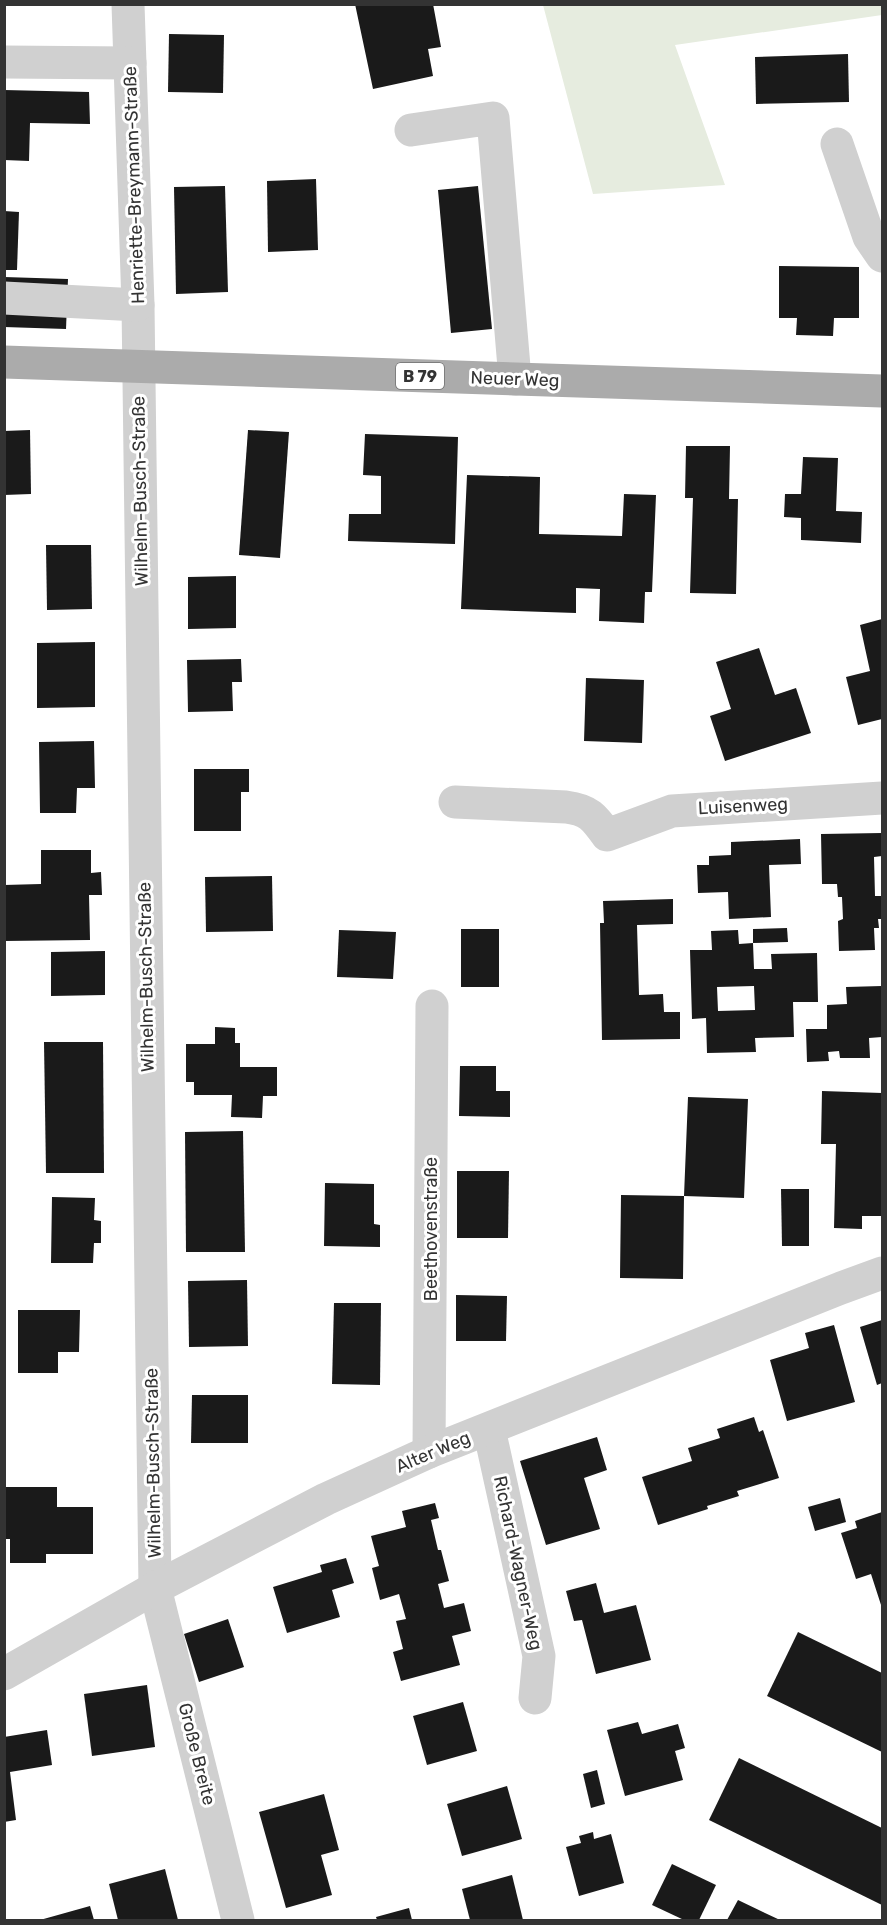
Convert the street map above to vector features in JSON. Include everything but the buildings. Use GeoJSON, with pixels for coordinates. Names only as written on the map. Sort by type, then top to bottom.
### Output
{"type":"FeatureCollection","features":[{"type":"Feature","properties":{"kind":"main road","name":"Neuer Weg"},"geometry":{"type":"LineString","coordinates":[[4,362],[882,391]]}},
{"type":"Feature","properties":{"kind":"street","name":"Henriette-Breymann-Straße"},"geometry":{"type":"LineString","coordinates":[[128,4],[138,366]]}},
{"type":"Feature","properties":{"kind":"street"},"geometry":{"type":"LineString","coordinates":[[4,62],[130,63]]}},
{"type":"Feature","properties":{"kind":"street"},"geometry":{"type":"LineString","coordinates":[[411,130],[493,118],[515,379]]}},
{"type":"Feature","properties":{"kind":"street"},"geometry":{"type":"LineString","coordinates":[[837,144],[869,237],[882,256]]}},
{"type":"Feature","properties":{"kind":"street"},"geometry":{"type":"LineString","coordinates":[[4,298],[138,305]]}},
{"type":"Feature","properties":{"kind":"street","name":"Wilhelm-Busch-Straße"},"geometry":{"type":"LineString","coordinates":[[138,366],[155,1588]]}},
{"type":"Feature","properties":{"kind":"street","name":"Luisenweg"},"geometry":{"type":"LineString","coordinates":[[455,802],[580,809],[594,817],[607,836],[672,810],[882,798]]}},
{"type":"Feature","properties":{"kind":"street","name":"Beethovenstraße"},"geometry":{"type":"LineString","coordinates":[[429,1452],[432,1006]]}},
{"type":"Feature","properties":{"kind":"street","name":"Alter Weg"},"geometry":{"type":"LineString","coordinates":[[4,1674],[155,1588],[326,1499],[429,1452],[841,1288],[882,1274]]}},
{"type":"Feature","properties":{"kind":"street","name":"Richard-Wagner-Weg"},"geometry":{"type":"LineString","coordinates":[[489,1429],[539,1656],[535,1698]]}},
{"type":"Feature","properties":{"kind":"street","name":"Große Breite"},"geometry":{"type":"LineString","coordinates":[[155,1588],[238,1920]]}},
{"type":"Feature","properties":{"kind":"shaded area"},"geometry":{"type":"Polygon","coordinates":[[[882,4],[882,15],[675,45],[725,185],[593,194],[543,5],[882,4]]]}}]}
